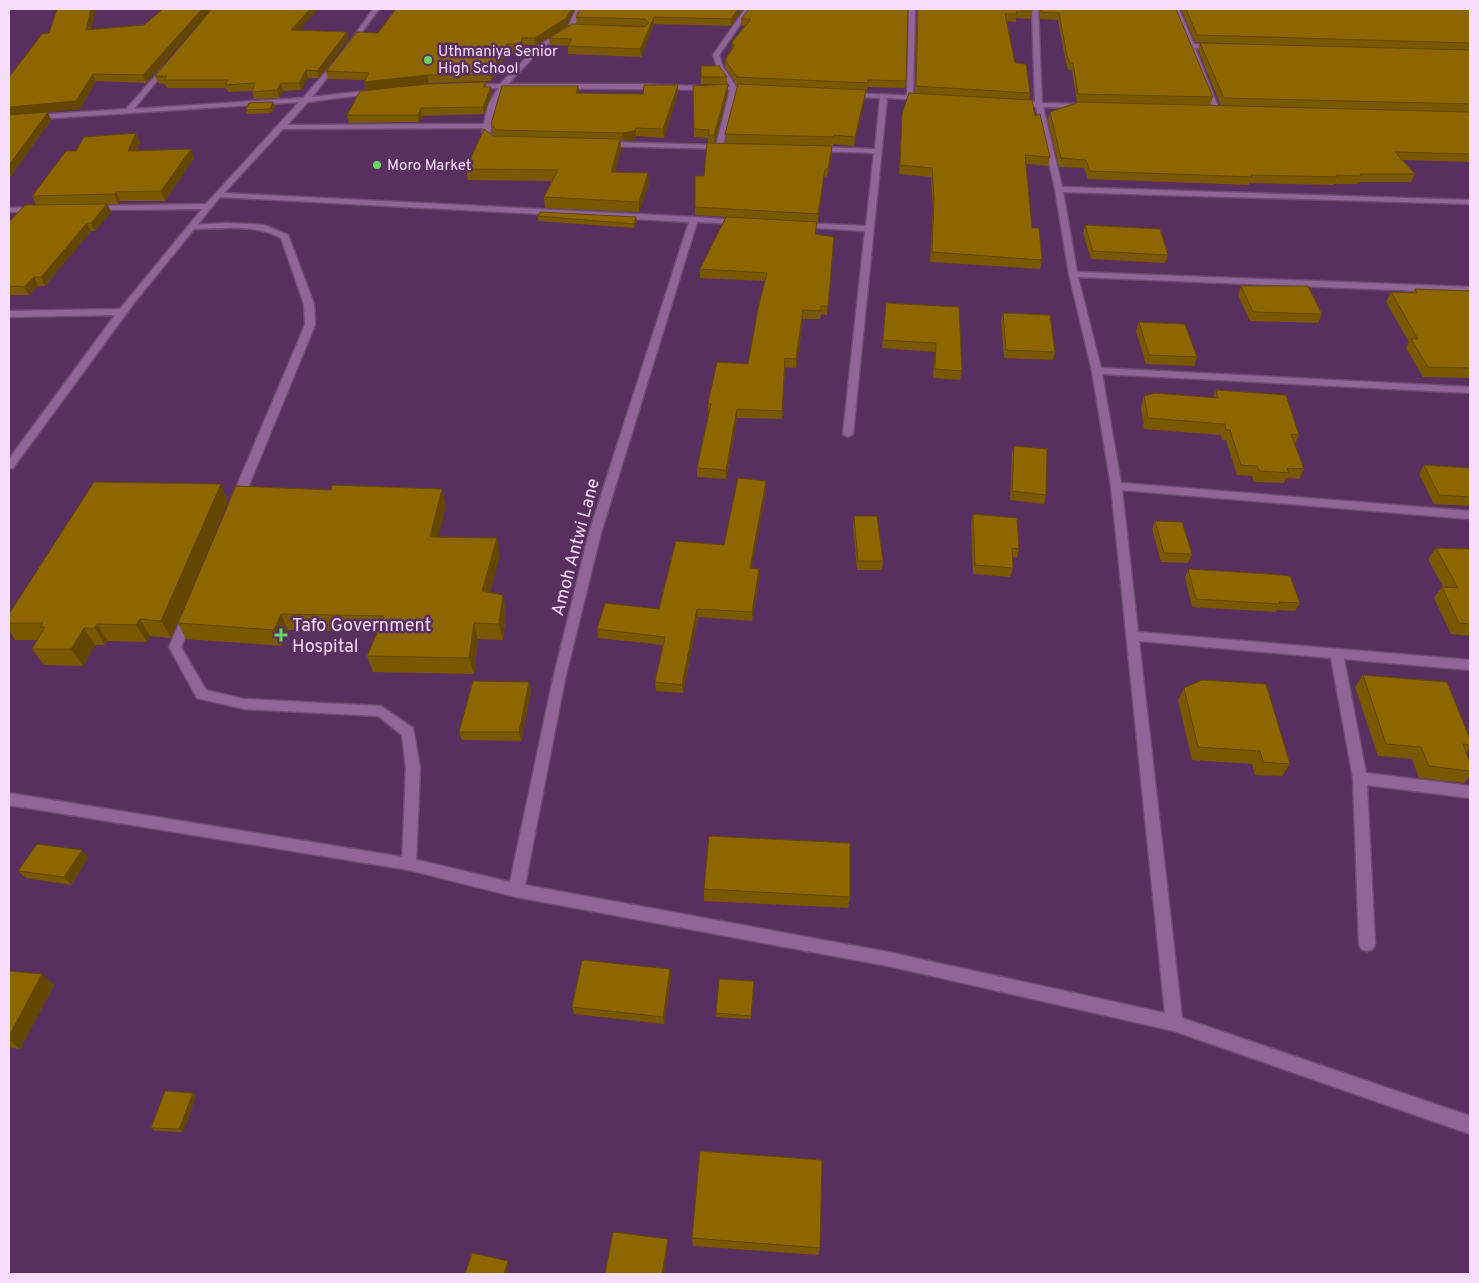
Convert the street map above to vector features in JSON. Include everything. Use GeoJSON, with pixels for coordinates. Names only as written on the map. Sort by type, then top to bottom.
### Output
{"type":"FeatureCollection","features":[{"type":"Feature","properties":{"kind":"street"},"geometry":{"type":"LineString","coordinates":[[9,466],[120,312],[218,194],[303,100],[320,84],[376,9]]}},
{"type":"Feature","properties":{"kind":"street"},"geometry":{"type":"LineString","coordinates":[[571,28],[579,9]]}},
{"type":"Feature","properties":{"kind":"street"},"geometry":{"type":"LineString","coordinates":[[719,147],[734,88],[720,67],[716,55],[748,9]]}},
{"type":"Feature","properties":{"kind":"street"},"geometry":{"type":"LineString","coordinates":[[910,97],[912,9]]}},
{"type":"Feature","properties":{"kind":"street"},"geometry":{"type":"LineString","coordinates":[[1035,9],[1039,105],[1059,189],[1073,274],[1097,371],[1116,486],[1174,1023]]}},
{"type":"Feature","properties":{"kind":"street"},"geometry":{"type":"LineString","coordinates":[[1176,9],[1217,108]]}},
{"type":"Feature","properties":{"kind":"street"},"geometry":{"type":"LineString","coordinates":[[505,142],[495,142],[486,133],[492,105],[503,85],[540,47],[571,28],[580,28]]}},
{"type":"Feature","properties":{"kind":"street"},"geometry":{"type":"LineString","coordinates":[[1192,46],[1222,47]]}},
{"type":"Feature","properties":{"kind":"street"},"geometry":{"type":"LineString","coordinates":[[128,111],[171,60]]}},
{"type":"Feature","properties":{"kind":"street"},"geometry":{"type":"LineString","coordinates":[[466,86],[759,89]]}},
{"type":"Feature","properties":{"kind":"street"},"geometry":{"type":"LineString","coordinates":[[9,118],[303,100],[378,92]]}},
{"type":"Feature","properties":{"kind":"street"},"geometry":{"type":"LineString","coordinates":[[835,93],[930,98]]}},
{"type":"Feature","properties":{"kind":"street"},"geometry":{"type":"LineString","coordinates":[[848,434],[884,96]]}},
{"type":"Feature","properties":{"kind":"street"},"geometry":{"type":"LineString","coordinates":[[1010,103],[1089,106]]}},
{"type":"Feature","properties":{"kind":"street"},"geometry":{"type":"LineString","coordinates":[[1207,108],[1227,109]]}},
{"type":"Feature","properties":{"kind":"street"},"geometry":{"type":"LineString","coordinates":[[280,127],[487,126]]}},
{"type":"Feature","properties":{"kind":"street"},"geometry":{"type":"LineString","coordinates":[[593,144],[729,147]]}},
{"type":"Feature","properties":{"kind":"street"},"geometry":{"type":"LineString","coordinates":[[809,149],[879,151]]}},
{"type":"Feature","properties":{"kind":"street"},"geometry":{"type":"LineString","coordinates":[[1059,189],[1470,202]]}},
{"type":"Feature","properties":{"kind":"street"},"geometry":{"type":"LineString","coordinates":[[218,194],[752,222]]}},
{"type":"Feature","properties":{"kind":"street"},"geometry":{"type":"LineString","coordinates":[[89,208],[208,206]]}},
{"type":"Feature","properties":{"kind":"street"},"geometry":{"type":"LineString","coordinates":[[9,210],[49,209]]}},
{"type":"Feature","properties":{"kind":"street","name":"Amoh Antwi Lane"},"geometry":{"type":"LineString","coordinates":[[516,890],[559,679],[595,533],[694,219]]}},
{"type":"Feature","properties":{"kind":"street"},"geometry":{"type":"LineString","coordinates":[[792,225],[870,229]]}},
{"type":"Feature","properties":{"kind":"street"},"geometry":{"type":"LineString","coordinates":[[191,226],[260,226],[276,231],[285,237],[309,304],[310,325],[233,509]]}},
{"type":"Feature","properties":{"kind":"street"},"geometry":{"type":"LineString","coordinates":[[1073,274],[1470,290]]}},
{"type":"Feature","properties":{"kind":"street"},"geometry":{"type":"LineString","coordinates":[[9,314],[120,312]]}},
{"type":"Feature","properties":{"kind":"street"},"geometry":{"type":"LineString","coordinates":[[1097,371],[1470,390]]}},
{"type":"Feature","properties":{"kind":"street"},"geometry":{"type":"LineString","coordinates":[[1116,486],[1470,515]]}},
{"type":"Feature","properties":{"kind":"street"},"geometry":{"type":"LineString","coordinates":[[191,610],[175,647],[202,694],[244,704],[380,711],[408,732],[413,768],[410,864]]}},
{"type":"Feature","properties":{"kind":"street"},"geometry":{"type":"LineString","coordinates":[[1133,636],[1470,664]]}},
{"type":"Feature","properties":{"kind":"street"},"geometry":{"type":"LineString","coordinates":[[1336,652],[1360,778],[1367,944]]}},
{"type":"Feature","properties":{"kind":"street"},"geometry":{"type":"LineString","coordinates":[[1360,778],[1470,792]]}},
{"type":"Feature","properties":{"kind":"street"},"geometry":{"type":"LineString","coordinates":[[11,802],[410,864],[516,890],[888,959],[1174,1023],[1470,1125]]}},
{"type":"Feature","properties":{"kind":"building"},"geometry":{"type":"Polygon","coordinates":[[[57,9],[91,9],[86,30],[144,25],[163,9],[202,9],[143,75],[93,74],[76,101],[9,107],[9,77],[42,34],[49,33],[57,9]]]}},
{"type":"Feature","properties":{"kind":"building"},"geometry":{"type":"Polygon","coordinates":[[[212,9],[310,9],[291,30],[347,32],[317,71],[306,70],[299,83],[281,83],[277,90],[252,92],[255,83],[225,85],[228,80],[164,80],[167,76],[155,76],[212,9]]]}},
{"type":"Feature","properties":{"kind":"building"},"geometry":{"type":"Polygon","coordinates":[[[396,9],[571,9],[566,18],[535,38],[522,38],[520,44],[507,44],[490,74],[427,75],[364,82],[369,73],[326,71],[357,32],[378,33],[396,9]]]}},
{"type":"Feature","properties":{"kind":"building"},"geometry":{"type":"Polygon","coordinates":[[[580,9],[738,9],[731,19],[654,17],[640,49],[568,46],[572,39],[549,38],[572,24],[644,27],[649,23],[645,19],[576,17],[580,9]]]}},
{"type":"Feature","properties":{"kind":"building"},"geometry":{"type":"Polygon","coordinates":[[[749,9],[908,9],[906,81],[868,80],[868,83],[737,77],[725,60],[734,46],[732,42],[751,19],[741,19],[749,9]]]}},
{"type":"Feature","properties":{"kind":"building"},"geometry":{"type":"Polygon","coordinates":[[[918,9],[1032,9],[1032,11],[1016,11],[1017,14],[1005,14],[1015,63],[1026,64],[1030,93],[916,86],[918,9]]]}},
{"type":"Feature","properties":{"kind":"building"},"geometry":{"type":"Polygon","coordinates":[[[1041,9],[1176,9],[1213,97],[1078,94],[1073,63],[1070,63],[1067,56],[1059,13],[1042,12],[1041,9]]]}},
{"type":"Feature","properties":{"kind":"building"},"geometry":{"type":"Polygon","coordinates":[[[1186,9],[1470,9],[1470,43],[1197,35],[1186,9]]]}},
{"type":"Feature","properties":{"kind":"building"},"geometry":{"type":"Polygon","coordinates":[[[1200,43],[1470,50],[1470,104],[1224,98],[1200,43]]]}},
{"type":"Feature","properties":{"kind":"building"},"geometry":{"type":"Polygon","coordinates":[[[701,66],[719,66],[727,77],[701,77],[701,66]]]}},
{"type":"Feature","properties":{"kind":"building"},"geometry":{"type":"Polygon","coordinates":[[[486,82],[483,87],[491,87],[483,107],[421,108],[418,115],[347,115],[360,91],[428,84],[486,82]]]}},
{"type":"Feature","properties":{"kind":"building"},"geometry":{"type":"Polygon","coordinates":[[[728,84],[714,135],[708,135],[709,130],[694,129],[693,86],[728,84]]]}},
{"type":"Feature","properties":{"kind":"building"},"geometry":{"type":"Polygon","coordinates":[[[738,84],[866,90],[855,137],[834,135],[834,137],[725,134],[738,84]]]}},
{"type":"Feature","properties":{"kind":"building"},"geometry":{"type":"Polygon","coordinates":[[[644,85],[678,85],[663,129],[636,128],[634,131],[622,133],[496,130],[491,124],[502,86],[578,86],[576,93],[643,94],[644,85]]]}},
{"type":"Feature","properties":{"kind":"building"},"geometry":{"type":"Polygon","coordinates":[[[909,93],[1032,100],[1035,116],[1040,114],[1050,157],[1025,155],[1032,228],[1039,228],[1042,260],[932,252],[934,199],[932,168],[900,165],[902,114],[909,93]]]}},
{"type":"Feature","properties":{"kind":"building"},"geometry":{"type":"Polygon","coordinates":[[[273,102],[270,109],[246,110],[249,103],[273,102]]]}},
{"type":"Feature","properties":{"kind":"building"},"geometry":{"type":"Polygon","coordinates":[[[1079,102],[1470,112],[1470,154],[1395,152],[1415,174],[1336,175],[1337,177],[1251,175],[1252,177],[1090,171],[1086,160],[1061,158],[1050,112],[1079,102]]]}},
{"type":"Feature","properties":{"kind":"building"},"geometry":{"type":"Polygon","coordinates":[[[48,112],[9,165],[9,115],[48,112]]]}},
{"type":"Feature","properties":{"kind":"building"},"geometry":{"type":"Polygon","coordinates":[[[484,129],[493,136],[620,139],[611,172],[648,173],[639,202],[544,197],[558,170],[466,169],[484,129]]]}},
{"type":"Feature","properties":{"kind":"building"},"geometry":{"type":"Polygon","coordinates":[[[136,133],[128,151],[191,149],[161,191],[32,196],[66,151],[76,151],[84,137],[136,133]]]}},
{"type":"Feature","properties":{"kind":"building"},"geometry":{"type":"Polygon","coordinates":[[[707,143],[832,146],[828,169],[825,169],[818,214],[695,207],[695,176],[704,176],[707,143]]]}},
{"type":"Feature","properties":{"kind":"building"},"geometry":{"type":"Polygon","coordinates":[[[107,204],[91,223],[87,223],[41,277],[34,277],[24,287],[9,286],[9,222],[25,205],[107,204]]]}},
{"type":"Feature","properties":{"kind":"building"},"geometry":{"type":"Polygon","coordinates":[[[540,212],[636,217],[634,224],[538,216],[540,212]]]}},
{"type":"Feature","properties":{"kind":"building"},"geometry":{"type":"Polygon","coordinates":[[[726,217],[817,222],[815,234],[834,237],[828,306],[821,306],[821,311],[803,310],[796,359],[785,358],[782,411],[737,409],[726,470],[697,468],[711,404],[708,403],[717,362],[748,364],[767,273],[700,269],[726,217]]]}},
{"type":"Feature","properties":{"kind":"building"},"geometry":{"type":"Polygon","coordinates":[[[1085,225],[1160,229],[1168,255],[1093,251],[1085,225]]]}},
{"type":"Feature","properties":{"kind":"building"},"geometry":{"type":"Polygon","coordinates":[[[1241,286],[1308,286],[1322,314],[1253,312],[1241,286]]]}},
{"type":"Feature","properties":{"kind":"building"},"geometry":{"type":"Polygon","coordinates":[[[1415,289],[1470,291],[1470,368],[1428,367],[1411,339],[1418,339],[1391,292],[1417,293],[1415,289]]]}},
{"type":"Feature","properties":{"kind":"building"},"geometry":{"type":"Polygon","coordinates":[[[886,303],[959,307],[962,371],[935,369],[936,343],[883,340],[886,303]]]}},
{"type":"Feature","properties":{"kind":"building"},"geometry":{"type":"Polygon","coordinates":[[[1003,313],[1050,315],[1055,352],[1006,350],[1003,313]]]}},
{"type":"Feature","properties":{"kind":"building"},"geometry":{"type":"Polygon","coordinates":[[[1139,322],[1185,324],[1197,357],[1149,355],[1139,322]]]}},
{"type":"Feature","properties":{"kind":"building"},"geometry":{"type":"Polygon","coordinates":[[[1216,390],[1286,395],[1299,435],[1291,434],[1304,469],[1287,468],[1289,473],[1259,471],[1257,466],[1241,465],[1230,430],[1226,430],[1225,424],[1148,418],[1144,396],[1155,393],[1218,398],[1216,390]]]}},
{"type":"Feature","properties":{"kind":"building"},"geometry":{"type":"Polygon","coordinates":[[[1014,446],[1047,449],[1046,495],[1012,491],[1014,446]]]}},
{"type":"Feature","properties":{"kind":"building"},"geometry":{"type":"Polygon","coordinates":[[[1424,465],[1470,468],[1470,497],[1439,495],[1424,465]]]}},
{"type":"Feature","properties":{"kind":"building"},"geometry":{"type":"Polygon","coordinates":[[[738,478],[766,481],[750,568],[759,569],[752,612],[697,609],[682,685],[655,682],[665,637],[597,629],[605,603],[659,609],[676,541],[724,545],[738,478]]]}},
{"type":"Feature","properties":{"kind":"building"},"geometry":{"type":"Polygon","coordinates":[[[94,482],[221,484],[161,621],[140,619],[136,625],[97,624],[95,628],[84,628],[71,649],[32,649],[45,627],[40,627],[43,623],[9,623],[9,614],[94,482]]]}},
{"type":"Feature","properties":{"kind":"building"},"geometry":{"type":"Polygon","coordinates":[[[332,485],[442,489],[430,537],[497,538],[482,591],[503,595],[499,624],[474,623],[469,658],[367,656],[384,616],[281,614],[274,630],[178,623],[236,486],[331,490],[332,485]]]}},
{"type":"Feature","properties":{"kind":"building"},"geometry":{"type":"Polygon","coordinates":[[[973,514],[1017,518],[1019,549],[1012,548],[1013,568],[975,565],[973,514]]]}},
{"type":"Feature","properties":{"kind":"building"},"geometry":{"type":"Polygon","coordinates":[[[854,516],[877,516],[883,561],[858,561],[854,516]]]}},
{"type":"Feature","properties":{"kind":"building"},"geometry":{"type":"Polygon","coordinates":[[[1155,521],[1182,522],[1192,554],[1164,553],[1155,521]]]}},
{"type":"Feature","properties":{"kind":"building"},"geometry":{"type":"Polygon","coordinates":[[[1436,548],[1470,549],[1470,624],[1459,623],[1442,587],[1458,588],[1436,548]]]}},
{"type":"Feature","properties":{"kind":"building"},"geometry":{"type":"Polygon","coordinates":[[[1188,569],[1290,576],[1300,603],[1279,602],[1280,604],[1196,599],[1188,569]]]}},
{"type":"Feature","properties":{"kind":"building"},"geometry":{"type":"Polygon","coordinates":[[[1363,675],[1447,682],[1470,739],[1470,745],[1463,744],[1470,763],[1470,771],[1429,766],[1421,747],[1386,744],[1363,675]]]}},
{"type":"Feature","properties":{"kind":"building"},"geometry":{"type":"Polygon","coordinates":[[[1202,680],[1266,684],[1290,764],[1263,762],[1260,751],[1198,747],[1184,688],[1202,680]]]}},
{"type":"Feature","properties":{"kind":"building"},"geometry":{"type":"Polygon","coordinates":[[[473,681],[529,682],[519,732],[459,732],[473,681]]]}},
{"type":"Feature","properties":{"kind":"building"},"geometry":{"type":"Polygon","coordinates":[[[709,836],[850,843],[850,897],[704,889],[709,836]]]}},
{"type":"Feature","properties":{"kind":"building"},"geometry":{"type":"Polygon","coordinates":[[[37,844],[82,850],[64,877],[18,871],[37,844]]]}},
{"type":"Feature","properties":{"kind":"building"},"geometry":{"type":"Polygon","coordinates":[[[582,960],[670,969],[663,1017],[572,1007],[582,960]]]}},
{"type":"Feature","properties":{"kind":"building"},"geometry":{"type":"Polygon","coordinates":[[[9,971],[42,974],[9,1036],[9,971]]]}},
{"type":"Feature","properties":{"kind":"building"},"geometry":{"type":"Polygon","coordinates":[[[719,979],[754,981],[751,1016],[716,1013],[719,979]]]}},
{"type":"Feature","properties":{"kind":"building"},"geometry":{"type":"Polygon","coordinates":[[[165,1091],[193,1093],[179,1129],[151,1128],[165,1091]]]}},
{"type":"Feature","properties":{"kind":"building"},"geometry":{"type":"Polygon","coordinates":[[[700,1151],[822,1160],[820,1248],[692,1238],[700,1151]]]}},
{"type":"Feature","properties":{"kind":"building"},"geometry":{"type":"Polygon","coordinates":[[[613,1232],[668,1239],[662,1274],[605,1274],[613,1232]]]}},
{"type":"Feature","properties":{"kind":"building"},"geometry":{"type":"Polygon","coordinates":[[[472,1253],[508,1261],[504,1274],[465,1274],[472,1253]]]}},
{"type":"Feature","properties":{"kind":"place","name":"Uthmaniya Senior High School"},"geometry":{"type":"Point","coordinates":[428,60]}},
{"type":"Feature","properties":{"kind":"place","name":"Moro Market"},"geometry":{"type":"Point","coordinates":[377,165]}},
{"type":"Feature","properties":{"kind":"place","name":"Tafo Government Hospital"},"geometry":{"type":"Point","coordinates":[281,635]}}]}
